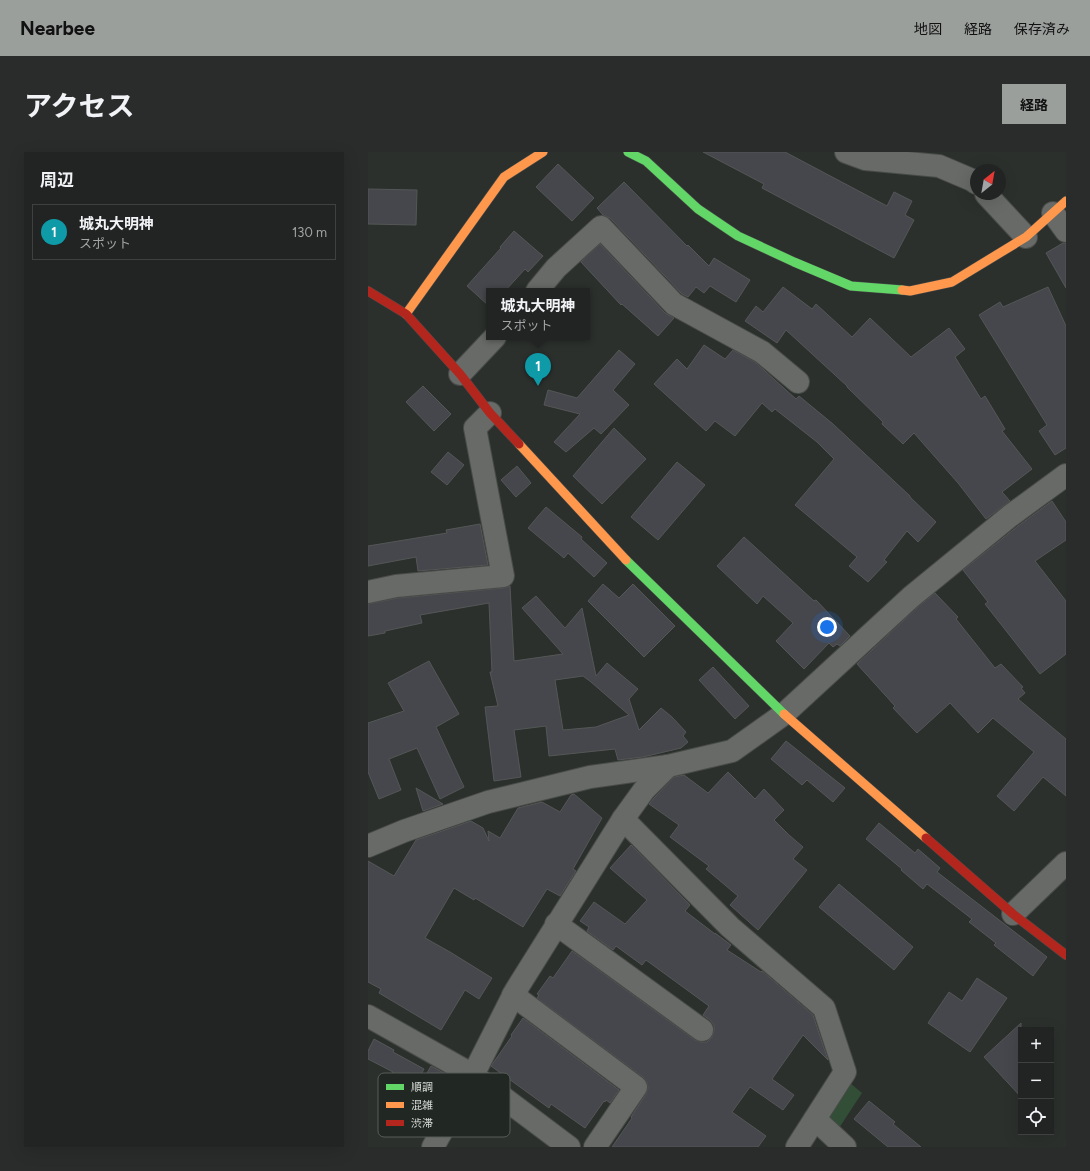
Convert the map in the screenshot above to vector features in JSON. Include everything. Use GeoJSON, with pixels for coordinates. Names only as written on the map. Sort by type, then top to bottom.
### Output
{"type":"FeatureCollection","features":[{"type":"Feature","properties":{"kind":"street"},"geometry":{"type":"LineString","coordinates":[[406,314],[504,178],[543,152]]}},
{"type":"Feature","properties":{"kind":"street"},"geometry":{"type":"LineString","coordinates":[[628,152],[646,161],[698,209],[738,236],[851,286],[910,291],[952,282],[1026,237],[1060,207],[1066,231]]}},
{"type":"Feature","properties":{"kind":"street"},"geometry":{"type":"LineString","coordinates":[[846,152],[865,159],[939,166],[970,179]]}},
{"type":"Feature","properties":{"kind":"street"},"geometry":{"type":"LineString","coordinates":[[992,200],[1026,237]]}},
{"type":"Feature","properties":{"kind":"street"},"geometry":{"type":"LineString","coordinates":[[539,288],[556,268],[601,227],[674,304],[762,352],[798,382]]}},
{"type":"Feature","properties":{"kind":"street"},"geometry":{"type":"LineString","coordinates":[[368,291],[406,314],[460,374],[490,413],[623,557],[784,714],[1012,914],[1066,956]]}},
{"type":"Feature","properties":{"kind":"street"},"geometry":{"type":"LineString","coordinates":[[460,374],[492,340]]}},
{"type":"Feature","properties":{"kind":"street"},"geometry":{"type":"LineString","coordinates":[[368,592],[396,586],[503,576],[475,428],[490,413]]}},
{"type":"Feature","properties":{"kind":"street"},"geometry":{"type":"LineString","coordinates":[[368,846],[404,831],[488,802],[590,777],[668,766],[732,751],[784,714],[911,597],[1010,516],[1066,475]]}},
{"type":"Feature","properties":{"kind":"street"},"geometry":{"type":"LineString","coordinates":[[473,1073],[513,995],[556,924],[623,819],[644,790],[668,766]]}},
{"type":"Feature","properties":{"kind":"street"},"geometry":{"type":"LineString","coordinates":[[623,819],[730,927],[824,1008],[845,1072],[797,1147]]}},
{"type":"Feature","properties":{"kind":"street"},"geometry":{"type":"LineString","coordinates":[[1012,914],[1066,863]]}},
{"type":"Feature","properties":{"kind":"street"},"geometry":{"type":"LineString","coordinates":[[556,924],[702,1030]]}},
{"type":"Feature","properties":{"kind":"street"},"geometry":{"type":"LineString","coordinates":[[513,995],[636,1087],[595,1147]]}},
{"type":"Feature","properties":{"kind":"street"},"geometry":{"type":"LineString","coordinates":[[368,1016],[468,1073]]}},
{"type":"Feature","properties":{"kind":"street"},"geometry":{"type":"LineString","coordinates":[[510,1103],[569,1147]]}},
{"type":"Feature","properties":{"kind":"street"},"geometry":{"type":"LineString","coordinates":[[815,1119],[845,1147]]}},
{"type":"Feature","properties":{"kind":"street"},"geometry":{"type":"LineString","coordinates":[[433,1147],[438,1137]]}},
{"type":"Feature","properties":{"kind":"green space"},"geometry":{"type":"Polygon","coordinates":[[[850,1083],[862,1093],[839,1128],[824,1118],[850,1083]]]}},
{"type":"Feature","properties":{"kind":"building"},"geometry":{"type":"Polygon","coordinates":[[[703,152],[785,152],[887,206],[894,192],[912,201],[905,215],[914,220],[894,258],[762,188],[764,184],[703,152]]]}},
{"type":"Feature","properties":{"kind":"building"},"geometry":{"type":"Polygon","coordinates":[[[558,164],[594,198],[572,221],[536,187],[558,164]]]}},
{"type":"Feature","properties":{"kind":"building"},"geometry":{"type":"Polygon","coordinates":[[[624,182],[687,246],[688,245],[709,266],[714,258],[750,280],[736,302],[710,286],[704,293],[696,287],[688,297],[682,294],[610,218],[603,215],[597,208],[624,182]]]}},
{"type":"Feature","properties":{"kind":"building"},"geometry":{"type":"Polygon","coordinates":[[[368,189],[417,190],[416,225],[368,224],[368,189]]]}},
{"type":"Feature","properties":{"kind":"building"},"geometry":{"type":"Polygon","coordinates":[[[514,231],[543,256],[528,272],[525,269],[508,288],[486,288],[486,303],[467,286],[501,248],[500,247],[514,231]]]}},
{"type":"Feature","properties":{"kind":"building"},"geometry":{"type":"Polygon","coordinates":[[[1063,243],[1066,243],[1066,288],[1046,253],[1063,243]]]}},
{"type":"Feature","properties":{"kind":"building"},"geometry":{"type":"Polygon","coordinates":[[[600,244],[665,313],[674,318],[658,336],[622,304],[621,305],[581,262],[600,244]]]}},
{"type":"Feature","properties":{"kind":"building"},"geometry":{"type":"Polygon","coordinates":[[[783,287],[812,309],[816,304],[852,337],[870,318],[911,357],[949,328],[965,349],[955,357],[981,399],[985,396],[1005,429],[1002,431],[1032,469],[1002,492],[1010,501],[986,519],[958,483],[914,433],[903,444],[882,424],[883,422],[847,386],[786,330],[777,343],[745,321],[756,306],[763,312],[783,287]]]}},
{"type":"Feature","properties":{"kind":"building"},"geometry":{"type":"Polygon","coordinates":[[[1048,287],[1066,326],[1066,448],[1055,455],[1039,431],[1047,425],[979,315],[1000,302],[1003,307],[1048,287]]]}},
{"type":"Feature","properties":{"kind":"building"},"geometry":{"type":"Polygon","coordinates":[[[704,345],[725,359],[733,350],[755,362],[796,399],[799,396],[833,424],[936,522],[918,542],[907,531],[884,560],[887,562],[868,582],[849,566],[857,557],[795,505],[834,459],[817,442],[775,409],[772,412],[762,403],[735,436],[715,421],[706,431],[654,384],[677,359],[687,369],[704,345]]]}},
{"type":"Feature","properties":{"kind":"building"},"geometry":{"type":"Polygon","coordinates":[[[619,350],[635,364],[613,390],[629,405],[601,434],[594,428],[566,452],[554,442],[580,414],[544,405],[548,390],[577,398],[619,350]]]}},
{"type":"Feature","properties":{"kind":"building"},"geometry":{"type":"Polygon","coordinates":[[[423,386],[451,414],[434,431],[406,402],[423,386]]]}},
{"type":"Feature","properties":{"kind":"building"},"geometry":{"type":"Polygon","coordinates":[[[614,428],[646,459],[602,504],[573,476],[614,428]]]}},
{"type":"Feature","properties":{"kind":"building"},"geometry":{"type":"Polygon","coordinates":[[[448,452],[464,465],[447,485],[431,472],[448,452]]]}},
{"type":"Feature","properties":{"kind":"building"},"geometry":{"type":"Polygon","coordinates":[[[677,462],[705,485],[658,540],[631,517],[677,462]]]}},
{"type":"Feature","properties":{"kind":"building"},"geometry":{"type":"Polygon","coordinates":[[[517,466],[531,483],[516,497],[501,480],[517,466]]]}},
{"type":"Feature","properties":{"kind":"building"},"geometry":{"type":"Polygon","coordinates":[[[1052,501],[1066,522],[1066,540],[1035,561],[1066,601],[1066,654],[1040,674],[985,604],[988,602],[963,570],[1052,501]]]}},
{"type":"Feature","properties":{"kind":"building"},"geometry":{"type":"Polygon","coordinates":[[[546,507],[582,537],[581,539],[607,563],[594,577],[568,553],[564,558],[528,528],[546,507]]]}},
{"type":"Feature","properties":{"kind":"building"},"geometry":{"type":"Polygon","coordinates":[[[480,524],[488,565],[418,571],[416,557],[368,566],[368,546],[447,533],[446,530],[480,524]]]}},
{"type":"Feature","properties":{"kind":"building"},"geometry":{"type":"Polygon","coordinates":[[[744,537],[814,601],[816,600],[850,636],[840,646],[837,644],[833,647],[829,643],[804,669],[776,641],[793,623],[763,596],[757,604],[717,566],[744,537]]]}},
{"type":"Feature","properties":{"kind":"building"},"geometry":{"type":"Polygon","coordinates":[[[603,584],[619,598],[633,584],[675,626],[644,657],[588,601],[603,584]]]}},
{"type":"Feature","properties":{"kind":"building"},"geometry":{"type":"Polygon","coordinates":[[[510,586],[514,661],[563,654],[522,608],[536,596],[565,628],[582,608],[596,676],[607,663],[638,689],[629,699],[639,730],[661,708],[686,732],[683,736],[688,742],[681,748],[643,757],[618,760],[615,749],[549,756],[546,726],[514,730],[521,777],[494,781],[485,707],[498,706],[490,672],[492,672],[489,603],[420,615],[422,623],[368,636],[368,604],[398,598],[504,588],[510,586]],[[583,676],[555,680],[563,730],[596,727],[629,715],[583,676]]]}},
{"type":"Feature","properties":{"kind":"building"},"geometry":{"type":"Polygon","coordinates":[[[935,593],[958,617],[956,619],[995,668],[1001,664],[1023,687],[1021,688],[1025,693],[1018,699],[1066,739],[1066,796],[1043,777],[1014,811],[997,796],[1034,752],[993,718],[978,733],[950,703],[917,733],[893,708],[895,706],[857,664],[935,593]]]}},
{"type":"Feature","properties":{"kind":"building"},"geometry":{"type":"Polygon","coordinates":[[[429,661],[459,714],[436,727],[464,787],[440,799],[417,748],[389,759],[401,790],[379,799],[368,772],[368,723],[404,711],[388,683],[429,661]]]}},
{"type":"Feature","properties":{"kind":"building"},"geometry":{"type":"Polygon","coordinates":[[[713,667],[749,706],[735,719],[699,680],[713,667]]]}},
{"type":"Feature","properties":{"kind":"building"},"geometry":{"type":"Polygon","coordinates":[[[786,741],[845,788],[833,802],[807,780],[802,785],[771,759],[786,741]]]}},
{"type":"Feature","properties":{"kind":"building"},"geometry":{"type":"Polygon","coordinates":[[[728,772],[755,799],[764,789],[784,810],[774,820],[803,847],[793,859],[807,870],[758,930],[730,905],[738,896],[706,869],[709,866],[670,837],[679,825],[649,804],[674,777],[684,775],[708,793],[728,772]]]}},
{"type":"Feature","properties":{"kind":"building"},"geometry":{"type":"Polygon","coordinates":[[[416,788],[443,804],[423,811],[416,788]]]}},
{"type":"Feature","properties":{"kind":"building"},"geometry":{"type":"Polygon","coordinates":[[[574,794],[602,818],[573,869],[576,871],[560,896],[547,889],[523,927],[475,898],[474,900],[454,888],[425,938],[492,978],[479,999],[465,990],[441,1030],[379,993],[381,989],[368,982],[368,861],[394,876],[416,840],[471,821],[483,828],[489,841],[488,831],[500,838],[518,808],[542,802],[560,812],[571,795],[574,794]]]}},
{"type":"Feature","properties":{"kind":"building"},"geometry":{"type":"Polygon","coordinates":[[[879,823],[915,853],[918,849],[940,868],[937,872],[1047,957],[1033,976],[994,945],[996,943],[969,922],[972,919],[927,884],[923,889],[866,839],[879,823]]]}},
{"type":"Feature","properties":{"kind":"building"},"geometry":{"type":"Polygon","coordinates":[[[631,845],[690,905],[685,911],[731,945],[727,950],[761,972],[762,971],[813,1015],[828,1060],[803,1035],[772,1079],[794,1095],[783,1110],[750,1087],[732,1112],[766,1136],[758,1147],[612,1147],[646,1094],[648,1088],[647,1082],[643,1077],[537,998],[539,995],[537,994],[550,976],[553,978],[572,951],[695,1040],[707,1042],[712,1037],[714,1025],[703,1015],[709,1006],[646,960],[642,965],[616,946],[613,950],[587,931],[589,927],[580,921],[594,902],[625,924],[647,900],[610,868],[631,845]]]}},
{"type":"Feature","properties":{"kind":"building"},"geometry":{"type":"Polygon","coordinates":[[[839,884],[913,947],[894,970],[819,907],[839,884]]]}},
{"type":"Feature","properties":{"kind":"building"},"geometry":{"type":"Polygon","coordinates":[[[977,978],[1007,998],[970,1052],[928,1023],[949,992],[962,1001],[977,978]]]}},
{"type":"Feature","properties":{"kind":"building"},"geometry":{"type":"Polygon","coordinates":[[[523,1018],[619,1090],[610,1103],[606,1100],[605,1102],[604,1101],[585,1128],[551,1104],[549,1108],[510,1080],[510,1073],[501,1073],[491,1066],[512,1036],[511,1035],[523,1018]]]}},
{"type":"Feature","properties":{"kind":"building"},"geometry":{"type":"Polygon","coordinates":[[[1021,1023],[1021,1027],[1018,1027],[1018,1094],[984,1057],[1021,1023]]]}},
{"type":"Feature","properties":{"kind":"building"},"geometry":{"type":"Polygon","coordinates":[[[374,1039],[394,1050],[393,1052],[424,1069],[422,1073],[392,1073],[368,1059],[368,1051],[374,1039]]]}},
{"type":"Feature","properties":{"kind":"building"},"geometry":{"type":"Polygon","coordinates":[[[431,1066],[444,1073],[427,1073],[431,1066]]]}},
{"type":"Feature","properties":{"kind":"building"},"geometry":{"type":"Polygon","coordinates":[[[869,1101],[895,1122],[893,1124],[921,1147],[888,1147],[854,1119],[869,1101]]]}},
{"type":"Feature","properties":{"kind":"traffic: fast"},"geometry":{"type":"LineString","coordinates":[[628,152],[646,161],[698,209],[738,236],[851,286],[902,290]]}},
{"type":"Feature","properties":{"kind":"traffic: fast"},"geometry":{"type":"LineString","coordinates":[[626,560],[784,714]]}},
{"type":"Feature","properties":{"kind":"traffic: slow"},"geometry":{"type":"LineString","coordinates":[[406,314],[504,177],[543,152]]}},
{"type":"Feature","properties":{"kind":"traffic: slow"},"geometry":{"type":"LineString","coordinates":[[902,290],[910,291],[952,282],[1026,237],[1066,201]]}},
{"type":"Feature","properties":{"kind":"traffic: slow"},"geometry":{"type":"LineString","coordinates":[[519,444],[626,560]]}},
{"type":"Feature","properties":{"kind":"traffic: slow"},"geometry":{"type":"LineString","coordinates":[[784,714],[926,838]]}},
{"type":"Feature","properties":{"kind":"traffic: jam"},"geometry":{"type":"LineString","coordinates":[[368,291],[406,314],[460,374],[490,413],[519,444]]}},
{"type":"Feature","properties":{"kind":"traffic: jam"},"geometry":{"type":"LineString","coordinates":[[926,838],[1013,914],[1066,955]]}},
{"type":"Feature","properties":{"kind":"place","name":"城丸大明神"},"geometry":{"type":"Point","coordinates":[538,386]}}]}
